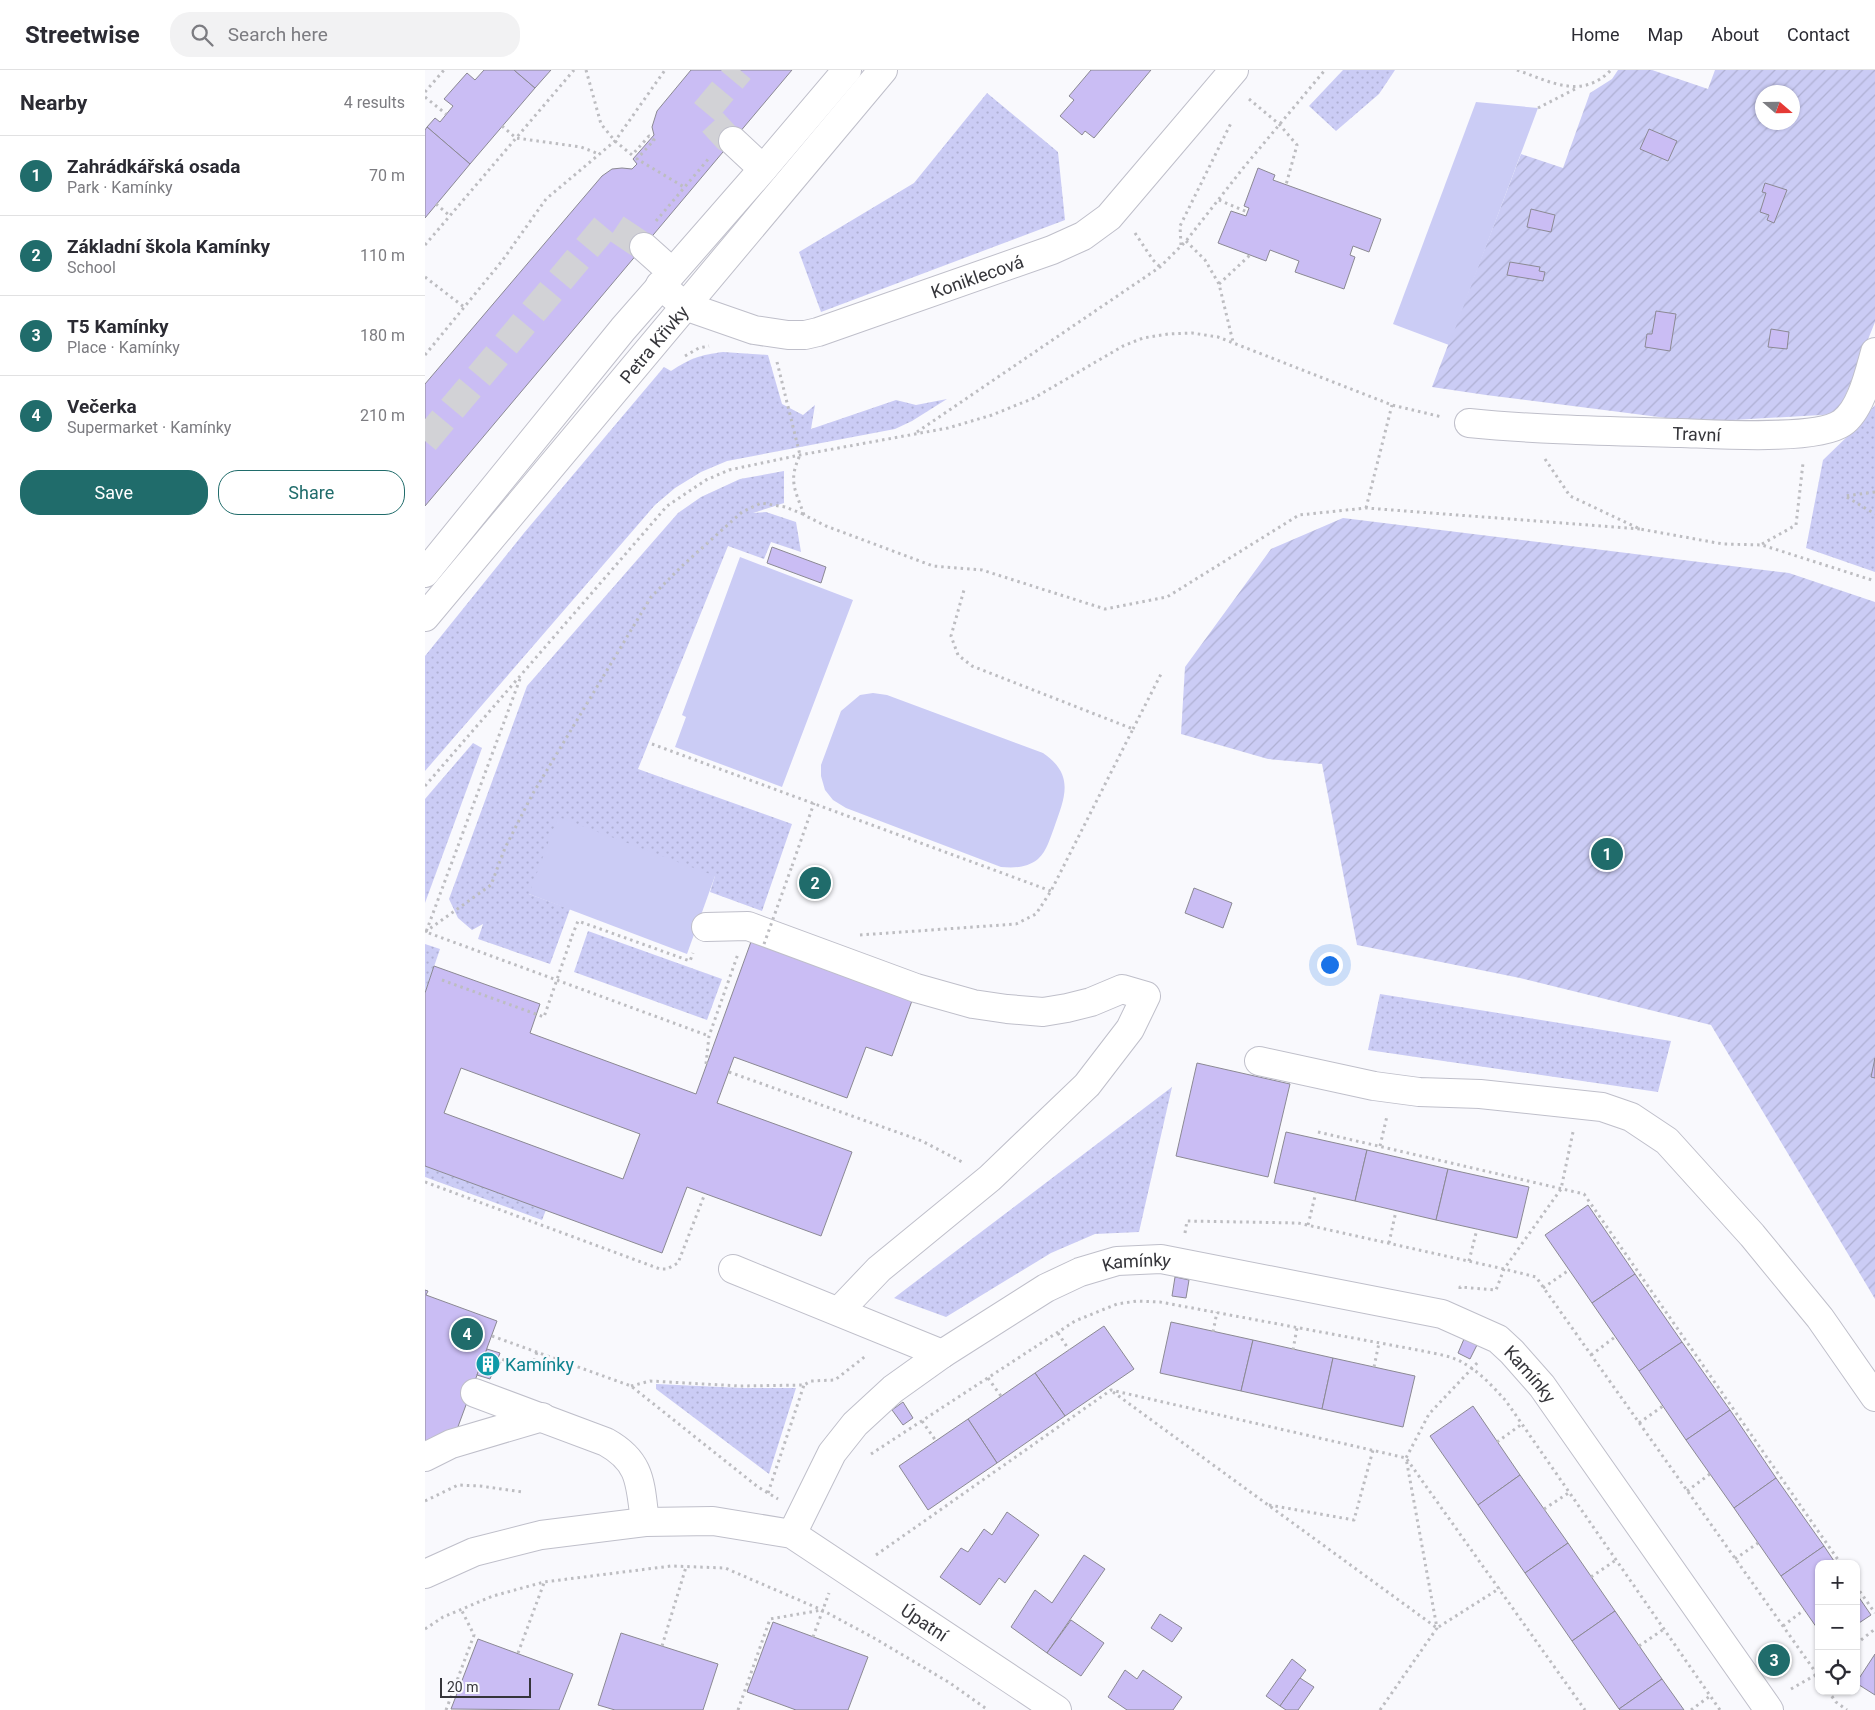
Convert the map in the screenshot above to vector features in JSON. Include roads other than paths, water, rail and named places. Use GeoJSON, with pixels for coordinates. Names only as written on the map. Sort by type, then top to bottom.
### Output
{"type":"FeatureCollection","features":[{"type":"Feature","properties":{"kind":"street","name":"Petra Křivky"},"geometry":{"type":"LineString","coordinates":[[425,573],[666,279],[847,70]]}},
{"type":"Feature","properties":{"kind":"street","name":"Petra Křivky"},"geometry":{"type":"LineString","coordinates":[[425,617],[883,70]]}},
{"type":"Feature","properties":{"kind":"street","name":"Koniklecová"},"geometry":{"type":"LineString","coordinates":[[644,247],[685,306],[754,330],[788,335],[805,335],[818,332],[1083,236],[1109,217],[1234,70]]}},
{"type":"Feature","properties":{"kind":"street"},"geometry":{"type":"LineString","coordinates":[[724,146],[763,169]]}},
{"type":"Feature","properties":{"kind":"street","name":"Travní"},"geometry":{"type":"LineString","coordinates":[[1469,424],[1525,429],[1734,434],[1806,433],[1828,430],[1843,423],[1854,411],[1866,383],[1875,352]]}},
{"type":"Feature","properties":{"kind":"street"},"geometry":{"type":"LineString","coordinates":[[705,927],[756,935],[916,988],[973,1004],[1043,1012],[1091,1002],[1122,990],[1146,996],[1130,1028],[1087,1085],[991,1178],[879,1269],[839,1311]]}},
{"type":"Feature","properties":{"kind":"street"},"geometry":{"type":"LineString","coordinates":[[1259,1061],[1373,1086],[1419,1092],[1481,1094],[1602,1107],[1631,1117],[1667,1141],[1752,1235],[1820,1318],[1875,1397]]}},
{"type":"Feature","properties":{"kind":"street","name":"Kamínky"},"geometry":{"type":"LineString","coordinates":[[792,1534],[833,1453],[855,1424],[893,1389],[942,1354],[1046,1288],[1080,1272],[1117,1261],[1161,1259],[1441,1314],[1467,1324],[1498,1340],[1512,1352],[1542,1386],[1778,1701]]}},
{"type":"Feature","properties":{"kind":"street"},"geometry":{"type":"LineString","coordinates":[[733,1270],[942,1354]]}},
{"type":"Feature","properties":{"kind":"street"},"geometry":{"type":"LineString","coordinates":[[475,1394],[542,1417],[605,1442],[620,1450],[630,1460],[637,1472],[641,1487],[645,1522]]}},
{"type":"Feature","properties":{"kind":"street"},"geometry":{"type":"LineString","coordinates":[[425,1457],[451,1444],[542,1417]]}},
{"type":"Feature","properties":{"kind":"street"},"geometry":{"type":"LineString","coordinates":[[425,1574],[474,1552],[541,1535],[645,1522],[713,1521],[792,1534]]}},
{"type":"Feature","properties":{"kind":"street","name":"Úpatní"},"geometry":{"type":"LineString","coordinates":[[792,1534],[1057,1710]]}},
{"type":"Feature","properties":{"kind":"tunnel"},"geometry":{"type":"LineString","coordinates":[[733,141],[727,138],[704,113],[740,70]]}},
{"type":"Feature","properties":{"kind":"tunnel"},"geometry":{"type":"LineString","coordinates":[[425,441],[608,223],[644,247]]}},
{"type":"Feature","properties":{"kind":"place","name":"Zahrádkářská osada"},"geometry":{"type":"Point","coordinates":[1607,854]}},
{"type":"Feature","properties":{"kind":"place","name":"Základní škola Kamínky"},"geometry":{"type":"Point","coordinates":[815,883]}},
{"type":"Feature","properties":{"kind":"place","name":"Večerka"},"geometry":{"type":"Point","coordinates":[467,1334]}},
{"type":"Feature","properties":{"kind":"place","name":"Kamínky"},"geometry":{"type":"Point","coordinates":[488,1364]}},
{"type":"Feature","properties":{"kind":"place","name":"T5 Kamínky"},"geometry":{"type":"Point","coordinates":[1774,1660]}}]}
